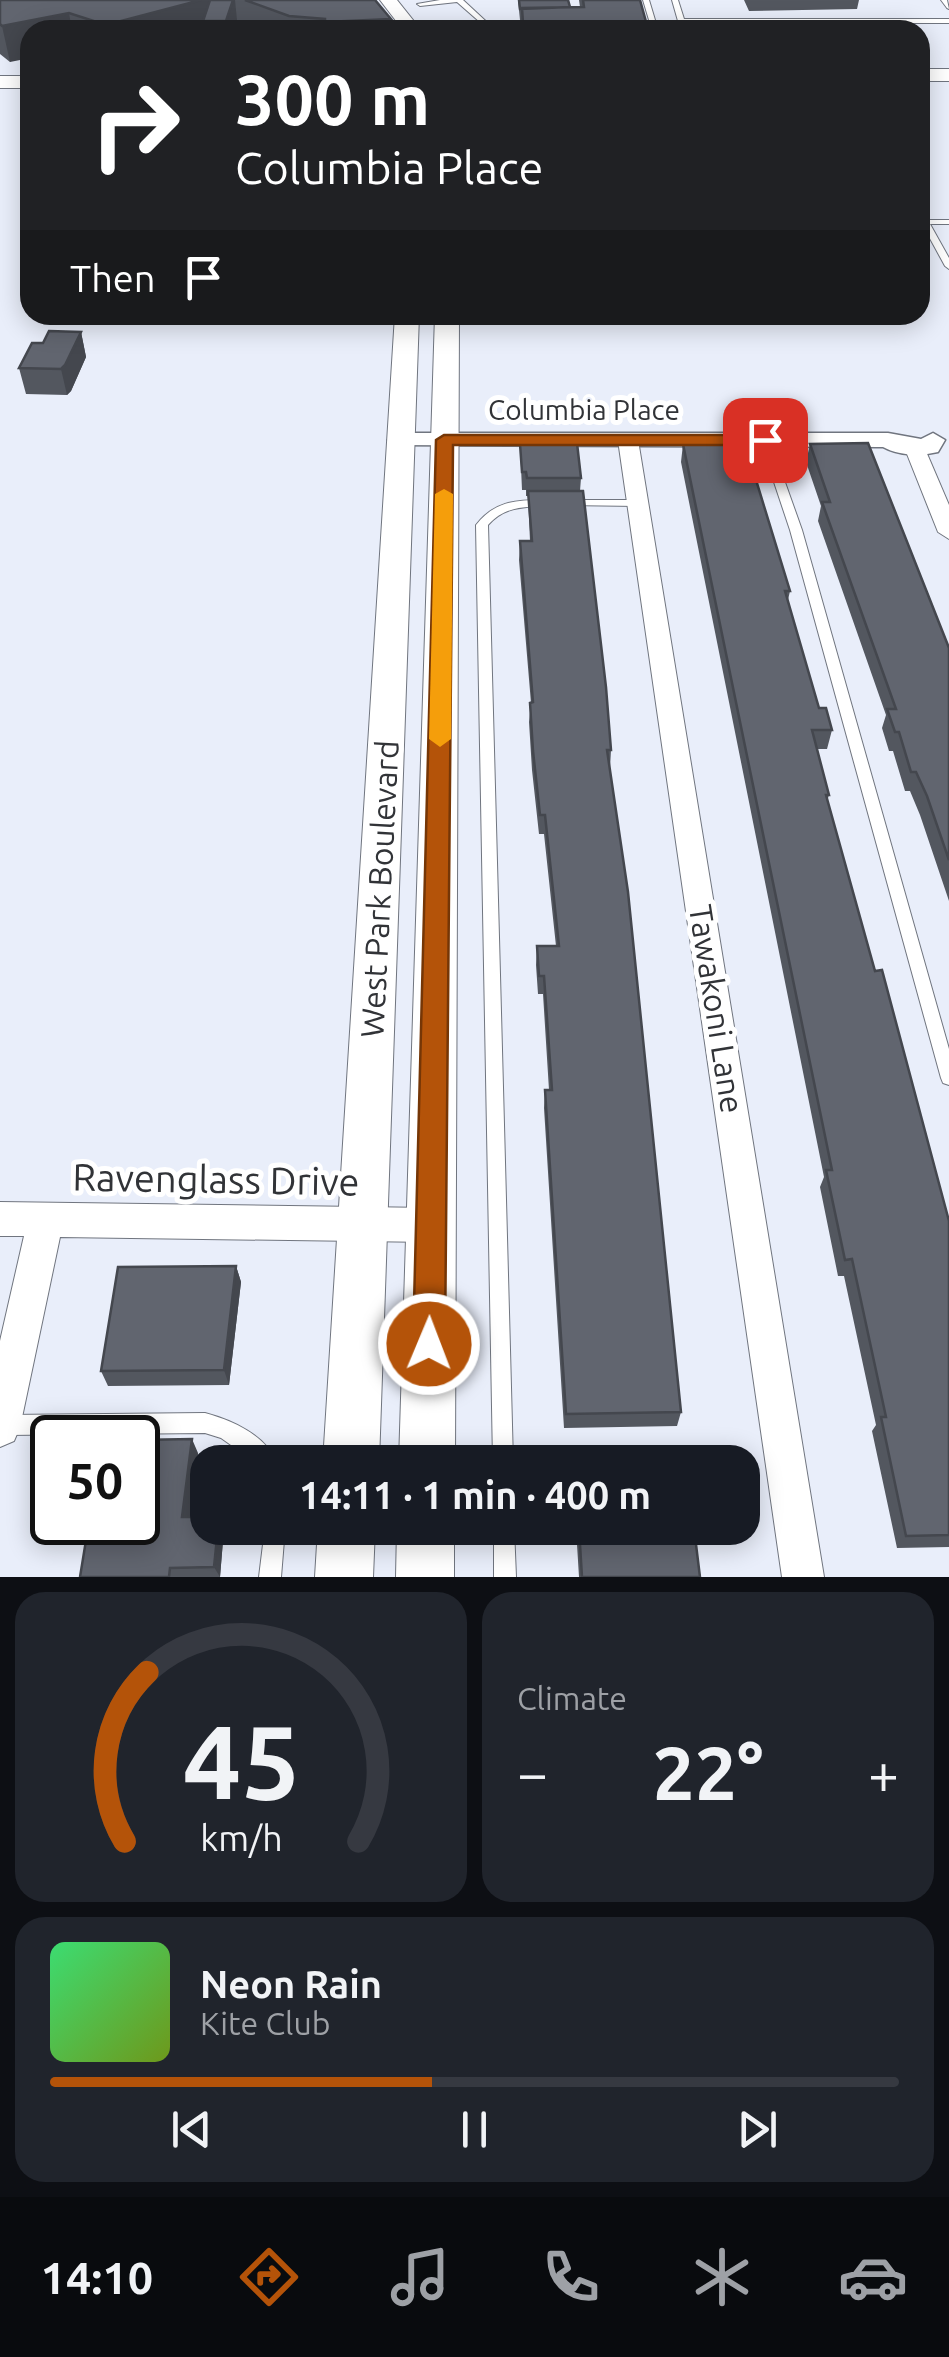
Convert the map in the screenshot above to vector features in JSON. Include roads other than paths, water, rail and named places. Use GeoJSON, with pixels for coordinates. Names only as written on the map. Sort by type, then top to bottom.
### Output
{"type":"FeatureCollection","features":[{"type":"Feature","properties":{"kind":"main road"},"geometry":{"type":"LineString","coordinates":[[388,0],[404,20]]}},
{"type":"Feature","properties":{"kind":"main road","name":"West Park Boulevard"},"geometry":{"type":"LineString","coordinates":[[352,1445],[406,325]]}},
{"type":"Feature","properties":{"kind":"main road","name":"West Park Boulevard"},"geometry":{"type":"LineString","coordinates":[[427,1445],[447,325]]}},
{"type":"Feature","properties":{"kind":"main road"},"geometry":{"type":"LineString","coordinates":[[344,1577],[346,1545]]}},
{"type":"Feature","properties":{"kind":"main road"},"geometry":{"type":"LineString","coordinates":[[425,1577],[426,1545]]}},
{"type":"Feature","properties":{"kind":"street","name":"Columbia Place"},"geometry":{"type":"LineString","coordinates":[[400,440],[932,443]]}},
{"type":"Feature","properties":{"kind":"street","name":"Tawakoni Lane"},"geometry":{"type":"LineString","coordinates":[[628,440],[804,1577]]}},
{"type":"Feature","properties":{"kind":"street"},"geometry":{"type":"LineString","coordinates":[[932,443],[949,532]]}},
{"type":"Feature","properties":{"kind":"street","name":"Ravenglass Drive"},"geometry":{"type":"LineString","coordinates":[[0,1218],[431,1225]]}},
{"type":"Feature","properties":{"kind":"street"},"geometry":{"type":"LineString","coordinates":[[0,1426],[46,1220]]}},
{"type":"Feature","properties":{"kind":"lane"},"geometry":{"type":"LineString","coordinates":[[418,2],[458,0],[479,20]]}},
{"type":"Feature","properties":{"kind":"lane"},"geometry":{"type":"LineString","coordinates":[[944,0],[949,7]]}},
{"type":"Feature","properties":{"kind":"lane"},"geometry":{"type":"LineString","coordinates":[[930,231],[949,266]]}},
{"type":"Feature","properties":{"kind":"lane"},"geometry":{"type":"LineString","coordinates":[[765,440],[796,530],[949,1078]]}},
{"type":"Feature","properties":{"kind":"lane"},"geometry":{"type":"LineString","coordinates":[[503,1445],[482,525],[492,512],[507,503],[638,503]]}},
{"type":"Feature","properties":{"kind":"lane"},"geometry":{"type":"LineString","coordinates":[[0,1426],[205,1422],[226,1429],[248,1445]]}},
{"type":"Feature","properties":{"kind":"lane"},"geometry":{"type":"LineString","coordinates":[[270,1577],[273,1545]]}},
{"type":"Feature","properties":{"kind":"lane"},"geometry":{"type":"LineString","coordinates":[[504,1545],[505,1577]]}}]}
